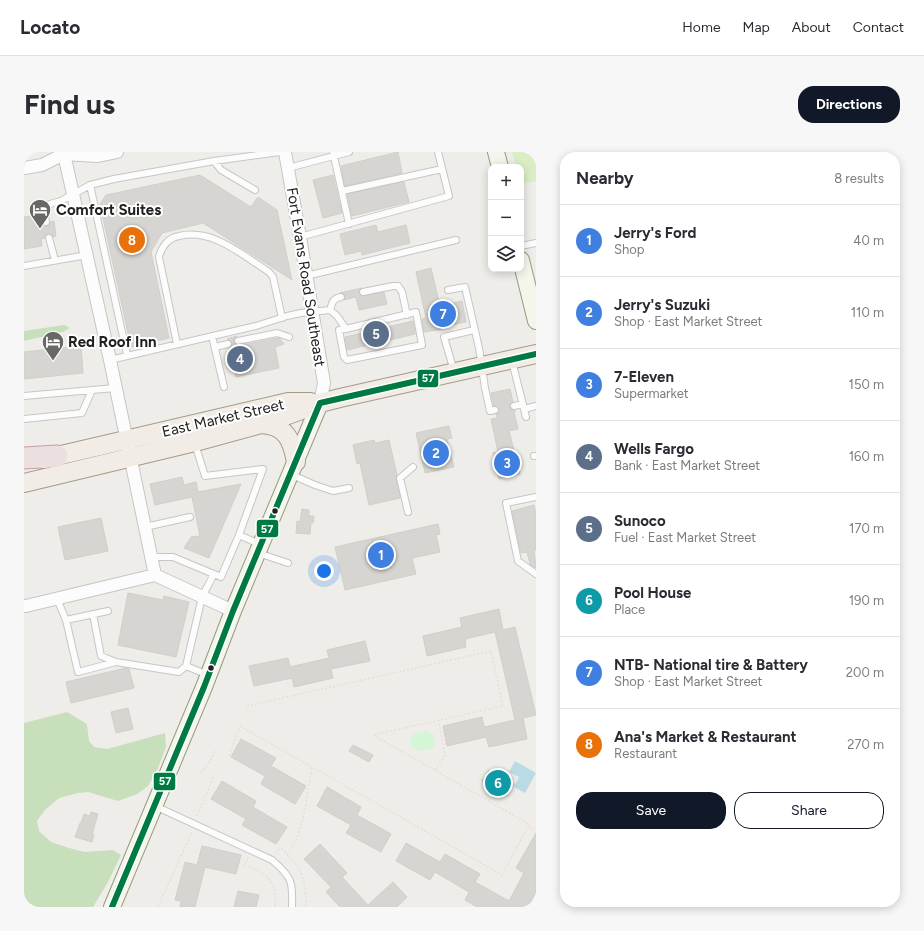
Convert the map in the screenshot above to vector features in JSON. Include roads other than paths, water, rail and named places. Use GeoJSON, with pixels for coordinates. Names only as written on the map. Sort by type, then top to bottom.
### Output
{"type":"FeatureCollection","features":[{"type":"Feature","properties":{"kind":"highway"},"geometry":{"type":"LineString","coordinates":[[24,458],[57,456]]}},
{"type":"Feature","properties":{"kind":"main road","name":"East Market Street"},"geometry":{"type":"LineString","coordinates":[[24,464],[57,456],[194,442],[261,424],[320,403],[536,354]]}},
{"type":"Feature","properties":{"kind":"main road","name":"East Market Street"},"geometry":{"type":"LineString","coordinates":[[24,483],[128,449],[288,402],[320,403]]}},
{"type":"Feature","properties":{"kind":"main road"},"geometry":{"type":"LineString","coordinates":[[261,424],[272,424],[287,435],[291,442],[293,468]]}},
{"type":"Feature","properties":{"kind":"street"},"geometry":{"type":"LineString","coordinates":[[24,168],[42,165],[64,154],[98,156],[117,152]]}},
{"type":"Feature","properties":{"kind":"street","name":"Fort Evans Road Southeast"},"geometry":{"type":"LineString","coordinates":[[285,152],[324,383],[320,403]]}},
{"type":"Feature","properties":{"kind":"street"},"geometry":{"type":"LineString","coordinates":[[496,152],[499,164]]}},
{"type":"Feature","properties":{"kind":"street"},"geometry":{"type":"LineString","coordinates":[[64,154],[74,193],[155,575]]}},
{"type":"Feature","properties":{"kind":"street"},"geometry":{"type":"LineString","coordinates":[[524,272],[536,321]]}},
{"type":"Feature","properties":{"kind":"street"},"geometry":{"type":"LineString","coordinates":[[112,907],[320,403]]}},
{"type":"Feature","properties":{"kind":"street"},"geometry":{"type":"LineString","coordinates":[[26,606],[155,575],[233,611]]}},
{"type":"Feature","properties":{"kind":"lane"},"geometry":{"type":"LineString","coordinates":[[46,222],[43,208],[61,201],[90,185],[114,179],[214,161],[280,152]]}},
{"type":"Feature","properties":{"kind":"lane"},"geometry":{"type":"LineString","coordinates":[[288,168],[334,154],[349,152]]}},
{"type":"Feature","properties":{"kind":"lane"},"geometry":{"type":"LineString","coordinates":[[300,236],[449,196],[438,152]]}},
{"type":"Feature","properties":{"kind":"lane"},"geometry":{"type":"LineString","coordinates":[[334,154],[349,224]]}},
{"type":"Feature","properties":{"kind":"lane"},"geometry":{"type":"LineString","coordinates":[[214,161],[221,170],[255,190]]}},
{"type":"Feature","properties":{"kind":"lane"},"geometry":{"type":"LineString","coordinates":[[342,191],[442,169]]}},
{"type":"Feature","properties":{"kind":"lane"},"geometry":{"type":"LineString","coordinates":[[90,185],[127,356]]}},
{"type":"Feature","properties":{"kind":"lane"},"geometry":{"type":"LineString","coordinates":[[177,344],[159,257],[161,248],[166,242],[175,237],[186,234],[210,237],[219,241],[269,272],[273,277],[282,318]]}},
{"type":"Feature","properties":{"kind":"lane"},"geometry":{"type":"LineString","coordinates":[[49,238],[55,260]]}},
{"type":"Feature","properties":{"kind":"lane"},"geometry":{"type":"LineString","coordinates":[[306,276],[456,240]]}},
{"type":"Feature","properties":{"kind":"lane"},"geometry":{"type":"LineString","coordinates":[[524,245],[536,243]]}},
{"type":"Feature","properties":{"kind":"lane"},"geometry":{"type":"LineString","coordinates":[[24,266],[87,255]]}},
{"type":"Feature","properties":{"kind":"lane"},"geometry":{"type":"LineString","coordinates":[[363,292],[398,286],[402,292],[407,315]]}},
{"type":"Feature","properties":{"kind":"lane"},"geometry":{"type":"LineString","coordinates":[[448,290],[465,287],[479,348],[490,411],[495,410]]}},
{"type":"Feature","properties":{"kind":"lane"},"geometry":{"type":"LineString","coordinates":[[330,310],[332,302],[337,297],[342,296]]}},
{"type":"Feature","properties":{"kind":"lane"},"geometry":{"type":"LineString","coordinates":[[110,360],[312,312],[330,310],[337,316],[346,329]]}},
{"type":"Feature","properties":{"kind":"lane"},"geometry":{"type":"LineString","coordinates":[[416,312],[422,345],[347,360],[344,357],[339,330],[346,329],[416,312]]}},
{"type":"Feature","properties":{"kind":"lane"},"geometry":{"type":"LineString","coordinates":[[454,373],[444,337],[474,330]]}},
{"type":"Feature","properties":{"kind":"lane"},"geometry":{"type":"LineString","coordinates":[[238,342],[277,333],[289,337]]}},
{"type":"Feature","properties":{"kind":"lane"},"geometry":{"type":"LineString","coordinates":[[212,336],[224,387]]}},
{"type":"Feature","properties":{"kind":"lane"},"geometry":{"type":"LineString","coordinates":[[215,347],[228,344]]}},
{"type":"Feature","properties":{"kind":"lane"},"geometry":{"type":"LineString","coordinates":[[512,359],[526,417]]}},
{"type":"Feature","properties":{"kind":"lane"},"geometry":{"type":"LineString","coordinates":[[24,396],[115,388]]}},
{"type":"Feature","properties":{"kind":"lane"},"geometry":{"type":"LineString","coordinates":[[24,419],[82,413],[92,390]]}},
{"type":"Feature","properties":{"kind":"lane"},"geometry":{"type":"LineString","coordinates":[[514,406],[536,406]]}},
{"type":"Feature","properties":{"kind":"lane"},"geometry":{"type":"LineString","coordinates":[[151,556],[173,557],[221,577],[239,536],[263,469],[205,476],[194,442]]}},
{"type":"Feature","properties":{"kind":"lane"},"geometry":{"type":"LineString","coordinates":[[408,512],[400,478],[413,467]]}},
{"type":"Feature","properties":{"kind":"lane"},"geometry":{"type":"LineString","coordinates":[[293,468],[301,480],[333,491],[349,488]]}},
{"type":"Feature","properties":{"kind":"lane"},"geometry":{"type":"LineString","coordinates":[[536,497],[506,502],[518,561],[536,574]]}},
{"type":"Feature","properties":{"kind":"lane"},"geometry":{"type":"LineString","coordinates":[[145,527],[190,517]]}},
{"type":"Feature","properties":{"kind":"lane"},"geometry":{"type":"LineString","coordinates":[[239,536],[259,549],[288,563]]}},
{"type":"Feature","properties":{"kind":"lane"},"geometry":{"type":"LineString","coordinates":[[93,614],[101,656],[116,662],[179,672],[186,666],[202,597],[214,574]]}},
{"type":"Feature","properties":{"kind":"lane"},"geometry":{"type":"LineString","coordinates":[[57,599],[66,620],[78,672],[116,662]]}},
{"type":"Feature","properties":{"kind":"lane"},"geometry":{"type":"LineString","coordinates":[[66,620],[108,611]]}},
{"type":"Feature","properties":{"kind":"lane"},"geometry":{"type":"LineString","coordinates":[[186,666],[209,675]]}},
{"type":"Feature","properties":{"kind":"lane"},"geometry":{"type":"LineString","coordinates":[[154,806],[272,860],[284,870],[291,880],[293,892],[292,907]]}},
{"type":"Feature","properties":{"kind":"water"},"geometry":{"type":"Polygon","coordinates":[[[515,761],[536,773],[525,793],[514,787],[519,777],[509,772],[515,761]]]}},
{"type":"Feature","properties":{"kind":"place","name":"Comfort Suites"},"geometry":{"type":"Point","coordinates":[40,230]}},
{"type":"Feature","properties":{"kind":"place","name":"Ana's Market & Restaurant"},"geometry":{"type":"Point","coordinates":[132,240]}},
{"type":"Feature","properties":{"kind":"place","name":"NTB- National tire & Battery"},"geometry":{"type":"Point","coordinates":[443,314]}},
{"type":"Feature","properties":{"kind":"place","name":"Sunoco"},"geometry":{"type":"Point","coordinates":[376,334]}},
{"type":"Feature","properties":{"kind":"place","name":"Wells Fargo"},"geometry":{"type":"Point","coordinates":[240,359]}},
{"type":"Feature","properties":{"kind":"place","name":"Red Roof Inn"},"geometry":{"type":"Point","coordinates":[53,362]}},
{"type":"Feature","properties":{"kind":"place","name":"Jerry's Suzuki"},"geometry":{"type":"Point","coordinates":[436,453]}},
{"type":"Feature","properties":{"kind":"place","name":"7-Eleven"},"geometry":{"type":"Point","coordinates":[507,463]}},
{"type":"Feature","properties":{"kind":"place","name":"Jerry's Ford"},"geometry":{"type":"Point","coordinates":[381,555]}},
{"type":"Feature","properties":{"kind":"place","name":"Pool House"},"geometry":{"type":"Point","coordinates":[498,783]}}]}
